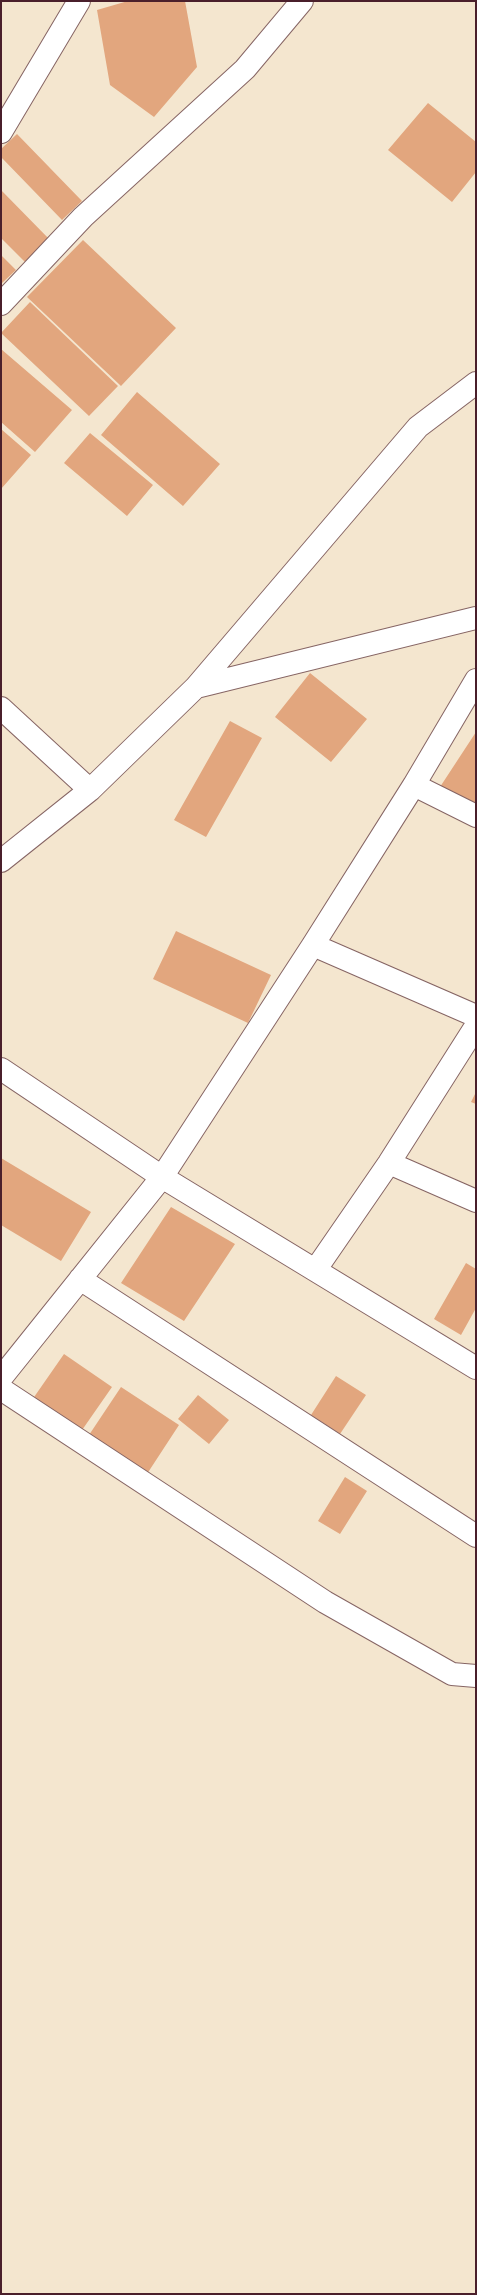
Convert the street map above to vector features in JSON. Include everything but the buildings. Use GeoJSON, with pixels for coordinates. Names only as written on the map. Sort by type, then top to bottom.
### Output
{"type":"FeatureCollection","features":[{"type":"Feature","properties":{"kind":"street"},"geometry":{"type":"LineString","coordinates":[[1,132],[79,1]]}},
{"type":"Feature","properties":{"kind":"street"},"geometry":{"type":"LineString","coordinates":[[1,304],[83,217],[245,69],[302,1]]}},
{"type":"Feature","properties":{"kind":"street"},"geometry":{"type":"LineString","coordinates":[[1,862],[90,790],[196,687],[418,427],[476,383]]}},
{"type":"Feature","properties":{"kind":"street"},"geometry":{"type":"LineString","coordinates":[[196,687],[476,618]]}},
{"type":"Feature","properties":{"kind":"street"},"geometry":{"type":"LineString","coordinates":[[1,1378],[162,1177],[313,945],[414,785],[476,680]]}},
{"type":"Feature","properties":{"kind":"street"},"geometry":{"type":"LineString","coordinates":[[1,708],[90,790]]}},
{"type":"Feature","properties":{"kind":"street"},"geometry":{"type":"LineString","coordinates":[[414,785],[476,816]]}},
{"type":"Feature","properties":{"kind":"street"},"geometry":{"type":"LineString","coordinates":[[313,945],[476,1016]]}},
{"type":"Feature","properties":{"kind":"street"},"geometry":{"type":"LineString","coordinates":[[316,1269],[389,1163],[476,1026]]}},
{"type":"Feature","properties":{"kind":"street"},"geometry":{"type":"LineString","coordinates":[[1,1069],[162,1177],[316,1269],[476,1368]]}},
{"type":"Feature","properties":{"kind":"street"},"geometry":{"type":"LineString","coordinates":[[389,1163],[476,1201]]}},
{"type":"Feature","properties":{"kind":"street"},"geometry":{"type":"LineString","coordinates":[[80,1279],[476,1536]]}},
{"type":"Feature","properties":{"kind":"street"},"geometry":{"type":"LineString","coordinates":[[1,1389],[325,1602],[452,1674],[476,1676]]}}]}
